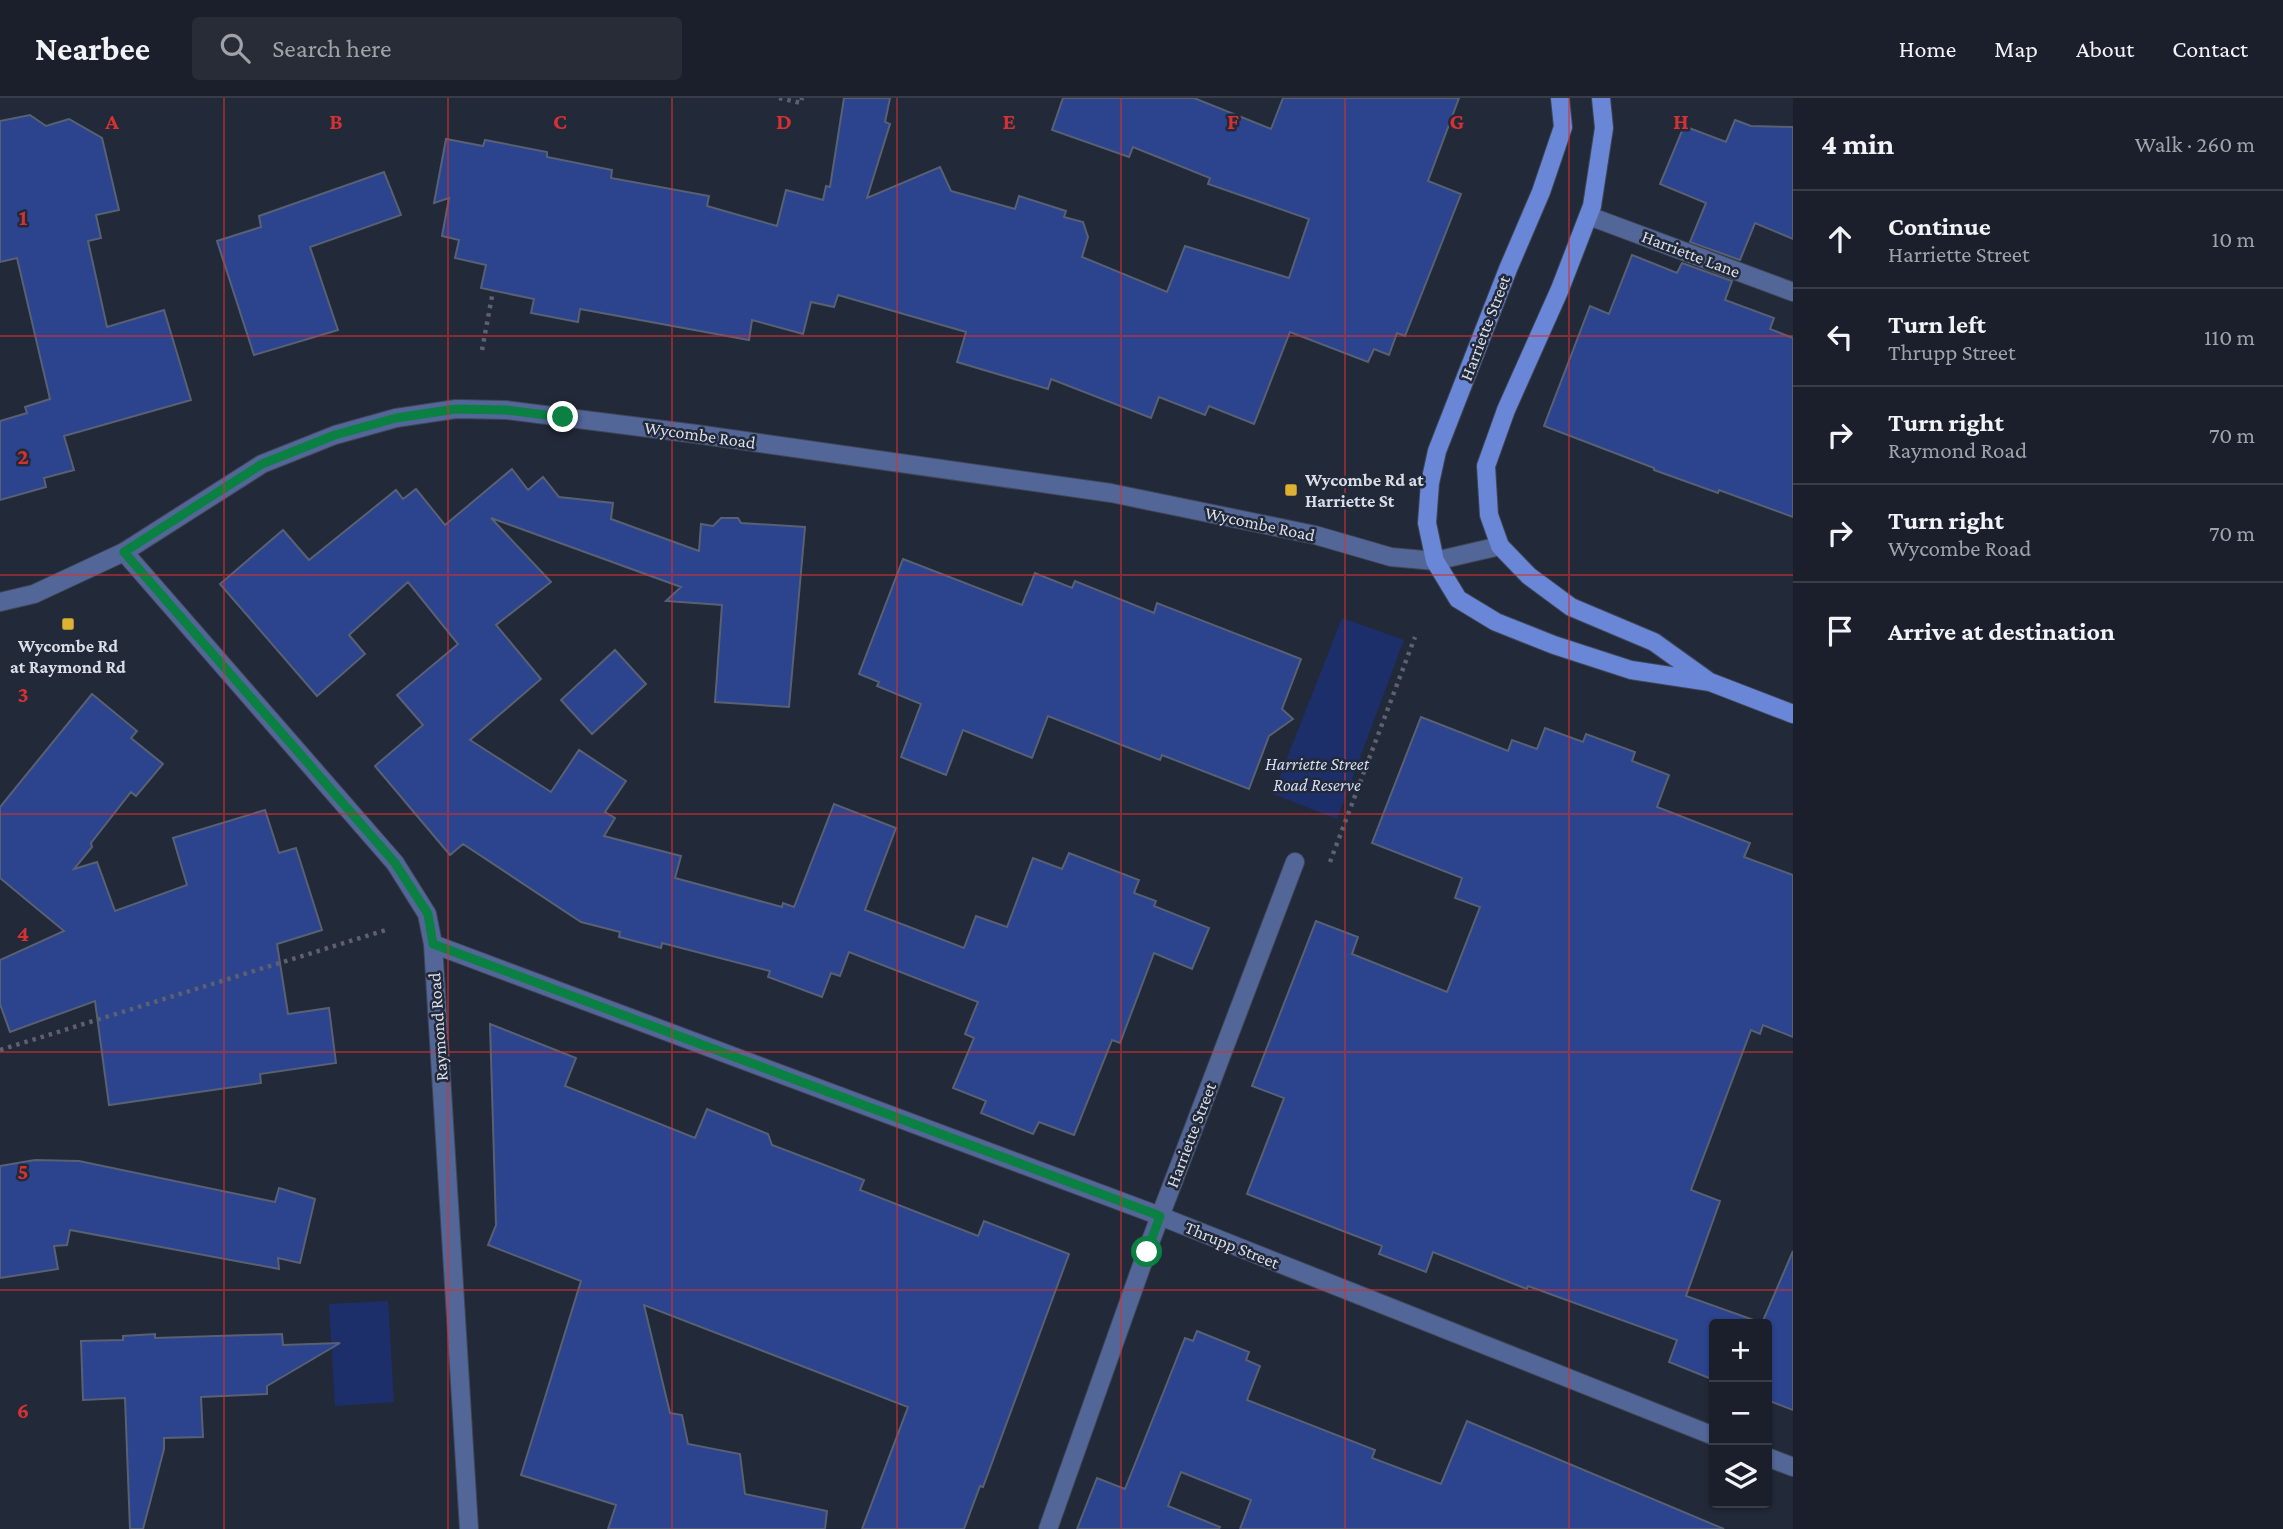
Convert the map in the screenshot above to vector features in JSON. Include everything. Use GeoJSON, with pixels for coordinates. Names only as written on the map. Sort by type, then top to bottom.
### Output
{"type":"FeatureCollection","features":[{"type":"Feature","properties":{"kind":"main road","name":"Harriette Street"},"geometry":{"type":"LineString","coordinates":[[1435,561],[1427,523],[1430,483],[1437,451],[1541,192],[1563,127],[1560,98]]}},
{"type":"Feature","properties":{"kind":"main road"},"geometry":{"type":"LineString","coordinates":[[1601,98],[1604,128],[1589,216],[1506,410],[1486,466],[1489,514],[1500,546],[1529,576],[1571,607],[1654,642],[1710,682]]}},
{"type":"Feature","properties":{"kind":"main road"},"geometry":{"type":"LineString","coordinates":[[1435,561],[1458,599],[1496,622],[1554,645],[1631,670],[1710,682],[1793,714]]}},
{"type":"Feature","properties":{"kind":"street","name":"Harriette Lane"},"geometry":{"type":"LineString","coordinates":[[1589,216],[1793,292]]}},
{"type":"Feature","properties":{"kind":"street","name":"Wycombe Road"},"geometry":{"type":"LineString","coordinates":[[0,602],[34,594],[124,552],[262,464],[335,435],[396,418],[456,409],[506,410],[696,434],[1111,493],[1315,535],[1391,556],[1435,561],[1500,546]]}},
{"type":"Feature","properties":{"kind":"street","name":"Raymond Road"},"geometry":{"type":"LineString","coordinates":[[124,552],[395,863],[428,914],[433,944],[469,1529]]}},
{"type":"Feature","properties":{"kind":"street","name":"Harriette Street"},"geometry":{"type":"LineString","coordinates":[[1048,1529],[1160,1216],[1295,862]]}},
{"type":"Feature","properties":{"kind":"street","name":"Thrupp Street"},"geometry":{"type":"LineString","coordinates":[[433,944],[1160,1216],[1709,1434]]}},
{"type":"Feature","properties":{"kind":"street"},"geometry":{"type":"LineString","coordinates":[[1772,1459],[1793,1467]]}},
{"type":"Feature","properties":{"kind":"path"},"geometry":{"type":"LineString","coordinates":[[779,98],[801,103],[802,98]]}},
{"type":"Feature","properties":{"kind":"path"},"geometry":{"type":"LineString","coordinates":[[482,350],[492,290]]}},
{"type":"Feature","properties":{"kind":"path"},"geometry":{"type":"LineString","coordinates":[[1329,864],[1415,637]]}},
{"type":"Feature","properties":{"kind":"path"},"geometry":{"type":"LineString","coordinates":[[0,1050],[389,929]]}},
{"type":"Feature","properties":{"kind":"green space","name":"Harriette Street Road Reserve"},"geometry":{"type":"Polygon","coordinates":[[[1342,618],[1404,640],[1337,819],[1273,794],[1342,618]]]}},
{"type":"Feature","properties":{"kind":"green space"},"geometry":{"type":"Polygon","coordinates":[[[388,1301],[394,1402],[335,1406],[329,1304],[388,1301]]]}},
{"type":"Feature","properties":{"kind":"building"},"geometry":{"type":"Polygon","coordinates":[[[844,98],[890,98],[885,122],[890,124],[867,198],[940,167],[951,191],[1015,209],[1019,196],[1066,211],[1064,217],[1083,222],[1088,237],[1082,257],[1167,292],[1185,246],[1289,278],[1309,219],[1208,184],[1210,178],[1133,147],[1129,157],[1052,130],[1063,98],[1194,98],[1271,129],[1283,98],[1459,98],[1428,181],[1461,194],[1405,336],[1397,333],[1389,355],[1374,349],[1368,362],[1290,332],[1254,424],[1209,406],[1205,415],[1159,397],[1151,418],[1051,379],[1048,389],[957,362],[966,332],[838,295],[834,307],[811,302],[803,334],[752,320],[749,340],[580,309],[578,322],[531,313],[534,299],[481,288],[486,265],[455,258],[459,240],[442,236],[449,198],[434,203],[446,139],[483,146],[485,140],[547,152],[547,157],[612,170],[611,178],[709,196],[707,206],[777,226],[786,190],[823,200],[826,186],[830,187],[844,98]]]}},
{"type":"Feature","properties":{"kind":"building"},"geometry":{"type":"Polygon","coordinates":[[[30,115],[46,126],[69,119],[102,138],[119,210],[96,215],[101,238],[88,241],[107,327],[164,310],[191,400],[64,436],[74,470],[44,478],[46,487],[0,500],[0,421],[27,413],[25,407],[50,399],[17,258],[0,262],[0,121],[30,115]]]}},
{"type":"Feature","properties":{"kind":"building"},"geometry":{"type":"Polygon","coordinates":[[[1735,120],[1751,126],[1793,127],[1793,239],[1755,223],[1740,260],[1690,242],[1706,203],[1660,184],[1684,126],[1726,142],[1735,120]]]}},
{"type":"Feature","properties":{"kind":"building"},"geometry":{"type":"Polygon","coordinates":[[[384,172],[401,215],[310,247],[338,330],[254,355],[217,241],[261,227],[259,216],[384,172]]]}},
{"type":"Feature","properties":{"kind":"building"},"geometry":{"type":"Polygon","coordinates":[[[1632,255],[1677,273],[1682,263],[1732,281],[1725,300],[1774,318],[1770,329],[1793,338],[1793,517],[1654,470],[1544,426],[1590,306],[1609,314],[1632,255]]]}},
{"type":"Feature","properties":{"kind":"building"},"geometry":{"type":"Polygon","coordinates":[[[512,469],[528,490],[543,477],[559,497],[613,503],[611,519],[699,551],[701,524],[713,526],[721,518],[738,518],[741,523],[805,527],[789,707],[715,702],[722,605],[666,601],[681,587],[491,518],[551,582],[496,625],[541,679],[470,740],[551,792],[579,750],[626,781],[605,812],[615,818],[604,836],[681,856],[675,878],[782,907],[783,903],[794,907],[834,804],[896,828],[865,910],[964,948],[976,916],[1007,927],[1033,858],[1062,869],[1069,853],[1139,880],[1134,893],[1156,901],[1154,906],[1209,928],[1192,969],[1154,953],[1120,1043],[1112,1040],[1074,1135],[1039,1122],[1033,1134],[981,1113],[986,1101],[953,1088],[974,1038],[965,1034],[978,1002],[849,952],[840,976],[831,973],[822,997],[768,977],[770,971],[662,943],[661,948],[619,937],[620,932],[581,922],[463,844],[450,855],[375,766],[423,725],[397,695],[458,644],[408,582],[349,635],[365,654],[317,696],[220,584],[283,530],[309,560],[396,490],[403,499],[416,489],[445,525],[512,469]]]}},
{"type":"Feature","properties":{"kind":"building"},"geometry":{"type":"Polygon","coordinates":[[[903,559],[1022,605],[1035,573],[1072,588],[1075,581],[1154,613],[1157,603],[1301,659],[1282,709],[1293,719],[1269,736],[1249,789],[1162,755],[1160,760],[1048,716],[1032,758],[963,730],[946,775],[901,757],[921,704],[877,686],[879,682],[859,674],[903,559]]]}},
{"type":"Feature","properties":{"kind":"building"},"geometry":{"type":"Polygon","coordinates":[[[615,650],[646,684],[592,734],[561,700],[615,650]]]}},
{"type":"Feature","properties":{"kind":"building"},"geometry":{"type":"Polygon","coordinates":[[[92,694],[137,731],[131,738],[163,764],[136,796],[131,792],[74,869],[97,862],[115,911],[187,885],[173,838],[265,810],[279,853],[296,848],[322,930],[277,944],[288,1014],[329,1008],[336,1063],[260,1074],[261,1083],[109,1105],[95,1001],[10,1032],[0,1004],[0,960],[64,931],[0,878],[0,807],[92,694]]]}},
{"type":"Feature","properties":{"kind":"building"},"geometry":{"type":"Polygon","coordinates":[[[1421,717],[1508,751],[1512,740],[1537,749],[1545,728],[1583,742],[1586,734],[1635,752],[1632,761],[1669,775],[1657,807],[1750,843],[1744,857],[1793,875],[1793,1037],[1763,1025],[1760,1034],[1751,1030],[1691,1190],[1720,1201],[1686,1296],[1751,1319],[1709,1319],[1709,1378],[1669,1362],[1677,1340],[1528,1286],[1527,1289],[1433,1252],[1426,1272],[1379,1254],[1382,1246],[1247,1194],[1284,1098],[1252,1086],[1316,921],[1358,937],[1352,954],[1447,992],[1480,907],[1455,898],[1462,878],[1372,843],[1421,717]]]}},
{"type":"Feature","properties":{"kind":"building"},"geometry":{"type":"Polygon","coordinates":[[[490,1024],[576,1058],[565,1086],[695,1138],[707,1109],[768,1134],[772,1145],[864,1180],[860,1190],[978,1236],[984,1221],[1069,1254],[983,1487],[980,1486],[964,1529],[862,1529],[908,1407],[644,1305],[670,1413],[682,1415],[688,1444],[740,1454],[745,1494],[827,1511],[825,1529],[608,1529],[616,1505],[521,1475],[581,1281],[488,1245],[496,1225],[490,1024]]]}},
{"type":"Feature","properties":{"kind":"building"},"geometry":{"type":"Polygon","coordinates":[[[35,1160],[79,1161],[275,1202],[279,1188],[315,1199],[300,1263],[278,1258],[279,1269],[70,1230],[67,1245],[54,1246],[58,1269],[0,1278],[0,1166],[35,1160]]]}},
{"type":"Feature","properties":{"kind":"building"},"geometry":{"type":"Polygon","coordinates":[[[1793,1251],[1793,1410],[1772,1402],[1772,1319],[1764,1319],[1793,1251]]]}},
{"type":"Feature","properties":{"kind":"building"},"geometry":{"type":"Polygon","coordinates":[[[1197,1331],[1249,1352],[1246,1360],[1260,1366],[1247,1400],[1375,1450],[1372,1458],[1441,1484],[1467,1421],[1724,1529],[1240,1529],[1251,1500],[1181,1472],[1168,1506],[1220,1527],[1219,1529],[1077,1529],[1097,1478],[1125,1489],[1185,1338],[1193,1341],[1197,1331]]]}},
{"type":"Feature","properties":{"kind":"building"},"geometry":{"type":"Polygon","coordinates":[[[155,1334],[155,1338],[282,1334],[283,1345],[340,1343],[267,1386],[267,1394],[201,1397],[203,1437],[164,1438],[164,1449],[143,1529],[130,1529],[125,1398],[83,1400],[81,1341],[123,1340],[123,1336],[155,1334]]]}},
{"type":"Feature","properties":{"kind":"place","name":"Wycombe Rd at Harriette St"},"geometry":{"type":"Point","coordinates":[1291,490]}},
{"type":"Feature","properties":{"kind":"place","name":"Wycombe Rd at Raymond Rd"},"geometry":{"type":"Point","coordinates":[68,624]}},
{"type":"Feature","properties":{"kind":"route"},"geometry":{"type":"LineString","coordinates":[[563,417],[506,410],[456,409],[396,418],[335,435],[262,464],[124,552],[395,863],[428,914],[433,944],[1160,1216],[1147,1252]]}}]}
